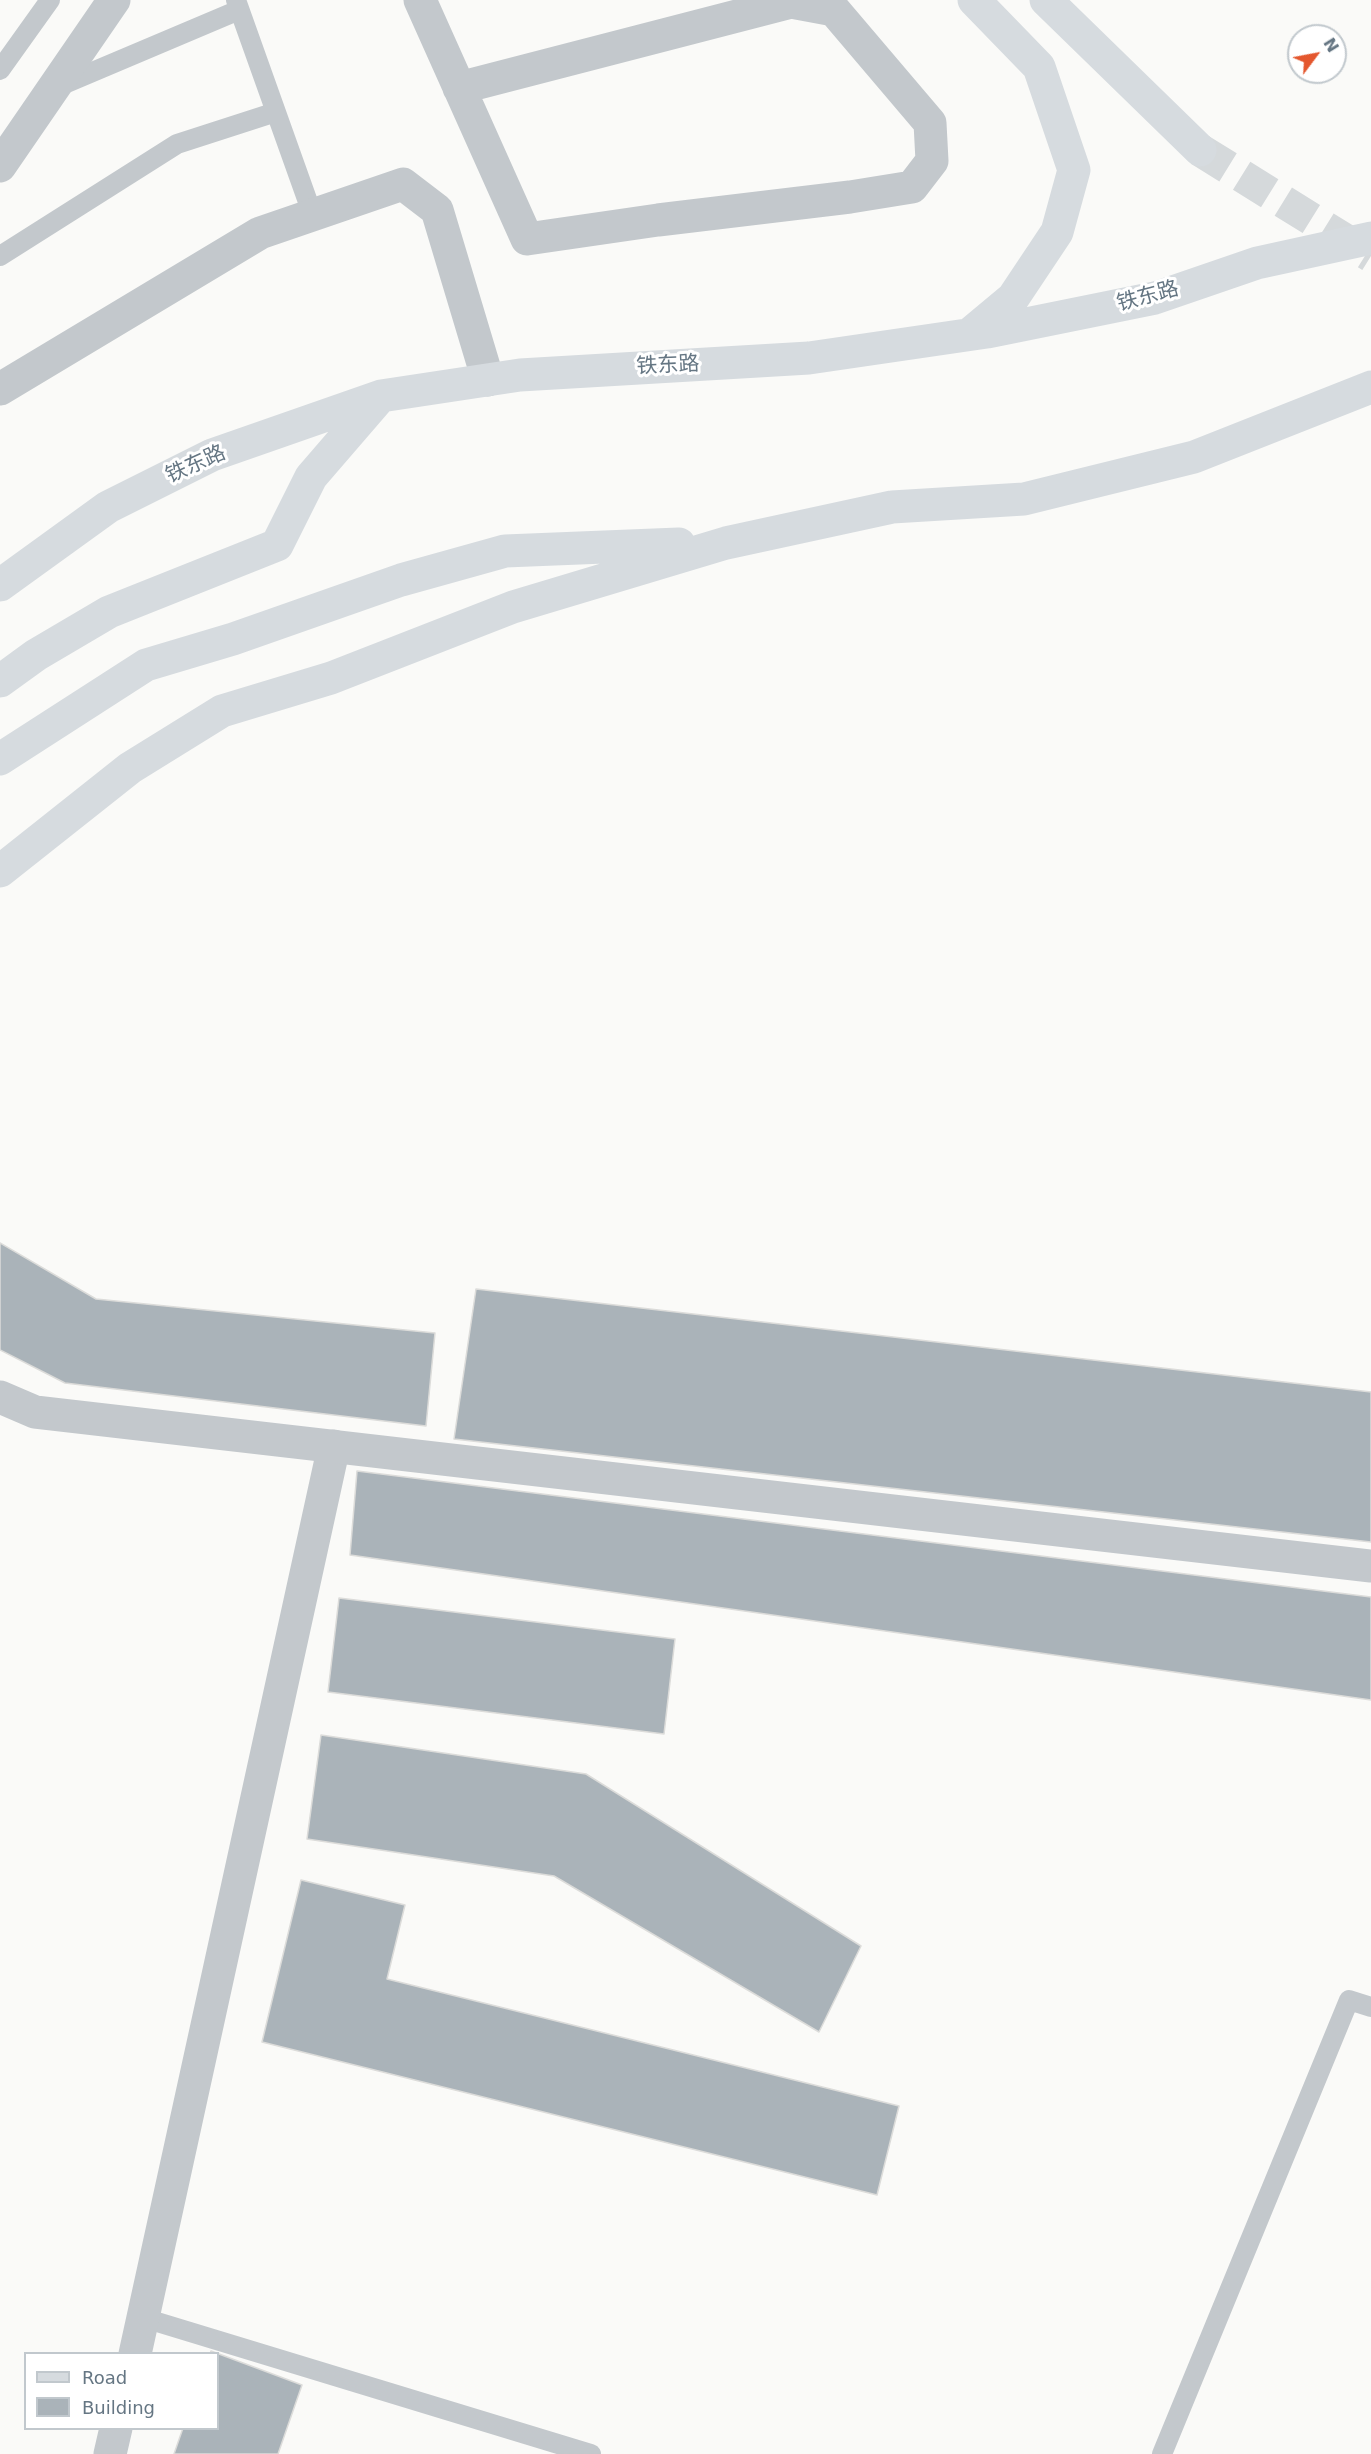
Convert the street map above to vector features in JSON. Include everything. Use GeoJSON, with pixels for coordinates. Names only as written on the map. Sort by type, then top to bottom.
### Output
{"type":"FeatureCollection","features":[{"type":"Feature","properties":{"kind":"main road"},"geometry":{"type":"LineString","coordinates":[[968,335],[1013,298],[1057,232],[1074,170],[1039,67],[974,0]]}},
{"type":"Feature","properties":{"kind":"main road"},"geometry":{"type":"LineString","coordinates":[[1046,0],[1200,150]]}},
{"type":"Feature","properties":{"kind":"main road","name":"铁东路"},"geometry":{"type":"LineString","coordinates":[[0,585],[108,507],[202,460],[381,396],[520,375],[809,358],[968,335],[1155,298],[1257,263],[1371,238]]}},
{"type":"Feature","properties":{"kind":"main road"},"geometry":{"type":"LineString","coordinates":[[0,871],[130,768],[222,711],[331,678],[513,607],[726,543],[892,507],[1024,499],[1194,457],[1371,387]]}},
{"type":"Feature","properties":{"kind":"main road"},"geometry":{"type":"LineString","coordinates":[[0,681],[36,655],[109,612],[277,545],[311,477],[381,396]]}},
{"type":"Feature","properties":{"kind":"main road"},"geometry":{"type":"LineString","coordinates":[[0,759],[146,665],[233,639],[401,580],[505,551],[726,543]]}},
{"type":"Feature","properties":{"kind":"street"},"geometry":{"type":"LineString","coordinates":[[0,166],[114,0]]}},
{"type":"Feature","properties":{"kind":"street"},"geometry":{"type":"LineString","coordinates":[[420,0],[459,88],[527,239],[912,187],[932,161],[930,123],[834,10],[791,2],[459,88]]}},
{"type":"Feature","properties":{"kind":"street"},"geometry":{"type":"LineString","coordinates":[[0,389],[261,233],[403,184],[437,210],[488,380]]}},
{"type":"Feature","properties":{"kind":"street"},"geometry":{"type":"LineString","coordinates":[[0,1396],[35,1412],[1371,1566]]}},
{"type":"Feature","properties":{"kind":"street"},"geometry":{"type":"LineString","coordinates":[[136,2352],[334,1446]]}},
{"type":"Feature","properties":{"kind":"street"},"geometry":{"type":"LineString","coordinates":[[110,2454],[116,2430]]}},
{"type":"Feature","properties":{"kind":"lane"},"geometry":{"type":"LineString","coordinates":[[0,70],[50,0]]}},
{"type":"Feature","properties":{"kind":"lane"},"geometry":{"type":"LineString","coordinates":[[52,89],[238,5],[313,216]]}},
{"type":"Feature","properties":{"kind":"lane"},"geometry":{"type":"LineString","coordinates":[[0,256],[177,144],[276,112]]}},
{"type":"Feature","properties":{"kind":"lane"},"geometry":{"type":"LineString","coordinates":[[1164,2453],[1348,2000],[1371,2007]]}},
{"type":"Feature","properties":{"kind":"lane"},"geometry":{"type":"LineString","coordinates":[[144,2318],[591,2454]]}},
{"type":"Feature","properties":{"kind":"building"},"geometry":{"type":"Polygon","coordinates":[[[0,1243],[96,1299],[435,1333],[426,1426],[65,1383],[0,1350],[0,1243]]]}},
{"type":"Feature","properties":{"kind":"building"},"geometry":{"type":"Polygon","coordinates":[[[476,1289],[1371,1392],[1371,1542],[454,1439],[476,1289]]]}},
{"type":"Feature","properties":{"kind":"building"},"geometry":{"type":"Polygon","coordinates":[[[357,1471],[1371,1597],[1371,1700],[350,1555],[357,1471]]]}},
{"type":"Feature","properties":{"kind":"building"},"geometry":{"type":"Polygon","coordinates":[[[339,1598],[675,1639],[664,1734],[328,1692],[339,1598]]]}},
{"type":"Feature","properties":{"kind":"building"},"geometry":{"type":"Polygon","coordinates":[[[321,1735],[586,1774],[861,1946],[819,2032],[554,1876],[307,1839],[321,1735]]]}},
{"type":"Feature","properties":{"kind":"building"},"geometry":{"type":"Polygon","coordinates":[[[301,1880],[405,1905],[387,1979],[899,2106],[877,2195],[262,2042],[301,1880]]]}},
{"type":"Feature","properties":{"kind":"building"},"geometry":{"type":"Polygon","coordinates":[[[219,2354],[302,2385],[278,2454],[174,2454],[182,2430],[219,2430],[219,2354]]]}},
{"type":"Feature","properties":{"kind":"tunnel"},"geometry":{"type":"LineString","coordinates":[[1200,150],[1371,256]]}}]}
